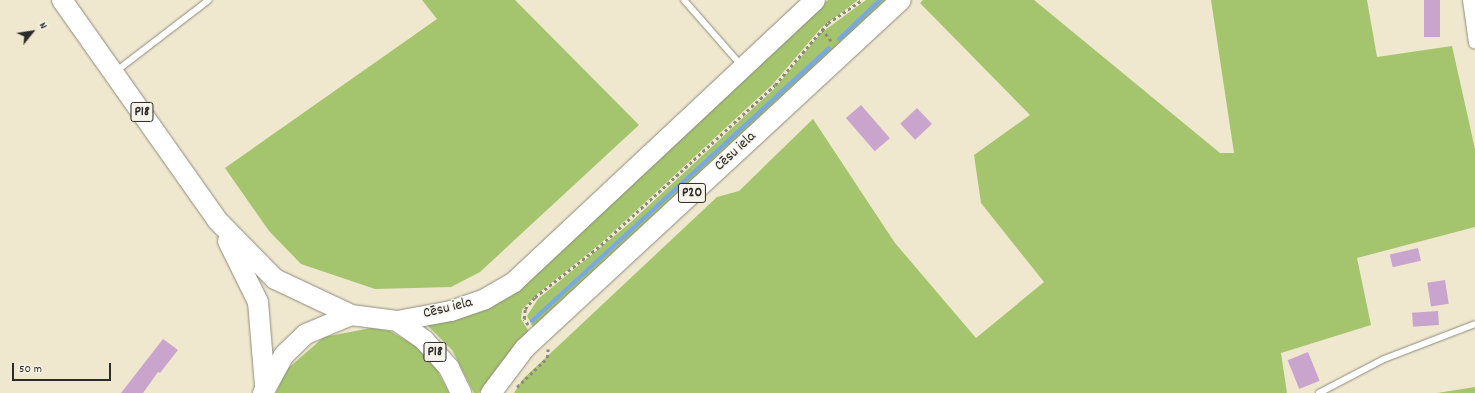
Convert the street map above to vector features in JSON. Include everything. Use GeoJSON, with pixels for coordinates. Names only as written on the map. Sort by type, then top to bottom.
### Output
{"type":"FeatureCollection","features":[{"type":"Feature","properties":{"kind":"main road","name":"P18"},"geometry":{"type":"LineString","coordinates":[[62,0],[217,220],[258,302],[264,390]]}},
{"type":"Feature","properties":{"kind":"main road","name":"Cēsu iela"},"geometry":{"type":"LineString","coordinates":[[397,321],[458,308],[485,299],[514,282],[742,66],[815,0]]}},
{"type":"Feature","properties":{"kind":"main road","name":"Cēsu iela"},"geometry":{"type":"LineString","coordinates":[[491,393],[526,348],[901,0]]}},
{"type":"Feature","properties":{"kind":"main road","name":"P18"},"geometry":{"type":"LineString","coordinates":[[217,220],[275,278],[351,315],[397,321],[424,340],[449,368],[461,393]]}},
{"type":"Feature","properties":{"kind":"main road","name":"P18"},"geometry":{"type":"LineString","coordinates":[[264,390],[284,355],[306,334],[351,315]]}},
{"type":"Feature","properties":{"kind":"street"},"geometry":{"type":"LineString","coordinates":[[1469,0],[1475,43]]}},
{"type":"Feature","properties":{"kind":"lane"},"geometry":{"type":"LineString","coordinates":[[114,73],[209,0]]}},
{"type":"Feature","properties":{"kind":"lane"},"geometry":{"type":"LineString","coordinates":[[684,0],[742,66]]}},
{"type":"Feature","properties":{"kind":"lane"},"geometry":{"type":"LineString","coordinates":[[1319,393],[1384,359],[1475,324]]}},
{"type":"Feature","properties":{"kind":"path"},"geometry":{"type":"LineString","coordinates":[[532,331],[524,319],[526,309],[535,297],[601,245],[775,85],[828,23],[862,0]]}},
{"type":"Feature","properties":{"kind":"path"},"geometry":{"type":"LineString","coordinates":[[512,393],[547,358],[546,346]]}},
{"type":"Feature","properties":{"kind":"green space"},"geometry":{"type":"Polygon","coordinates":[[[422,0],[515,0],[639,125],[480,272],[451,287],[375,289],[301,264],[269,231],[225,168],[437,19],[422,0]]]}},
{"type":"Feature","properties":{"kind":"green space"},"geometry":{"type":"Polygon","coordinates":[[[828,0],[858,0],[821,28],[773,84],[600,244],[536,295],[522,310],[521,319],[530,333],[479,393],[474,393],[452,350],[424,322],[480,312],[511,293],[828,0]]]}},
{"type":"Feature","properties":{"kind":"green space"},"geometry":{"type":"Polygon","coordinates":[[[866,0],[890,0],[534,329],[527,316],[538,299],[630,223],[774,89],[821,33],[866,0]]]}},
{"type":"Feature","properties":{"kind":"green space"},"geometry":{"type":"Polygon","coordinates":[[[923,0],[1034,0],[1220,153],[1234,153],[1211,0],[1367,0],[1377,57],[1452,46],[1475,149],[1475,227],[1357,258],[1371,325],[1281,353],[1287,393],[514,393],[523,379],[717,197],[739,191],[813,119],[895,243],[976,338],[1044,282],[981,203],[974,155],[1030,115],[920,3],[923,0]]]}},
{"type":"Feature","properties":{"kind":"green space"},"geometry":{"type":"Polygon","coordinates":[[[371,328],[390,331],[421,349],[433,362],[449,393],[276,393],[286,370],[324,337],[371,328]]]}},
{"type":"Feature","properties":{"kind":"green space"},"geometry":{"type":"Polygon","coordinates":[[[1475,387],[1475,393],[1437,393],[1475,387]]]}},
{"type":"Feature","properties":{"kind":"building"},"geometry":{"type":"Polygon","coordinates":[[[1424,0],[1440,0],[1440,37],[1424,37],[1424,0]]]}},
{"type":"Feature","properties":{"kind":"building"},"geometry":{"type":"Polygon","coordinates":[[[861,105],[890,138],[875,151],[846,118],[861,105]]]}},
{"type":"Feature","properties":{"kind":"building"},"geometry":{"type":"Polygon","coordinates":[[[917,108],[932,124],[915,140],[900,124],[917,108]]]}},
{"type":"Feature","properties":{"kind":"building"},"geometry":{"type":"Polygon","coordinates":[[[1418,248],[1421,261],[1393,267],[1390,255],[1418,248]]]}},
{"type":"Feature","properties":{"kind":"building"},"geometry":{"type":"Polygon","coordinates":[[[1445,280],[1449,304],[1431,307],[1427,283],[1445,280]]]}},
{"type":"Feature","properties":{"kind":"building"},"geometry":{"type":"Polygon","coordinates":[[[1438,311],[1439,325],[1413,327],[1412,313],[1438,311]]]}},
{"type":"Feature","properties":{"kind":"building"},"geometry":{"type":"Polygon","coordinates":[[[163,339],[178,350],[160,373],[158,372],[143,393],[121,393],[163,339]]]}},
{"type":"Feature","properties":{"kind":"building"},"geometry":{"type":"Polygon","coordinates":[[[1308,352],[1320,381],[1299,389],[1288,360],[1308,352]]]}},
{"type":"Feature","properties":{"kind":"waterway"},"geometry":{"type":"LineString","coordinates":[[839,39],[880,0]]}},
{"type":"Feature","properties":{"kind":"waterway"},"geometry":{"type":"LineString","coordinates":[[532,321],[829,48]]}}]}
